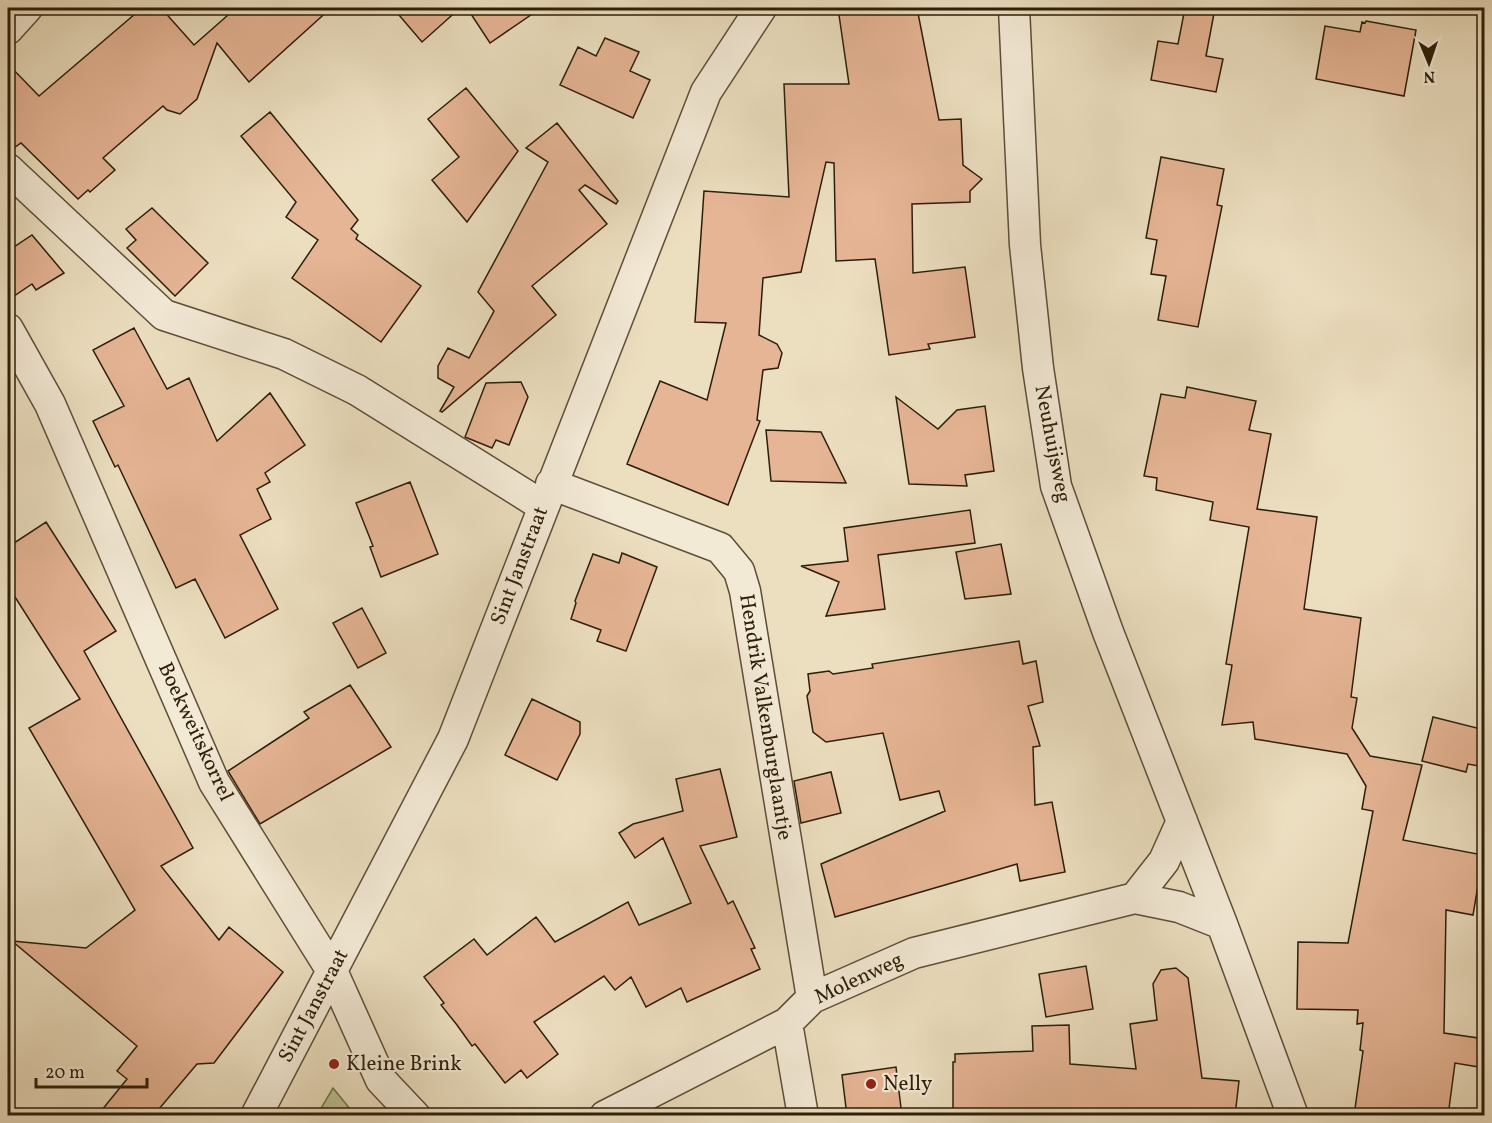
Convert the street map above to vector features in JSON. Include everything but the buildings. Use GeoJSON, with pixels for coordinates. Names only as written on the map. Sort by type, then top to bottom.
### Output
{"type":"FeatureCollection","features":[{"type":"Feature","properties":{"kind":"street"},"geometry":{"type":"LineString","coordinates":[[8,29],[27,8]]}},
{"type":"Feature","properties":{"kind":"street","name":"Sint Janstraat"},"geometry":{"type":"LineString","coordinates":[[256,1116],[453,739],[706,92],[761,8]]}},
{"type":"Feature","properties":{"kind":"street","name":"Neuhuijsweg"},"geometry":{"type":"LineString","coordinates":[[1014,8],[1025,245],[1038,368],[1056,486],[1108,632],[1222,924]]}},
{"type":"Feature","properties":{"kind":"street","name":"Hendrik Valkenburglaantje"},"geometry":{"type":"LineString","coordinates":[[8,169],[164,315],[284,354],[357,390],[547,495],[720,548],[739,571],[745,591],[812,998]]}},
{"type":"Feature","properties":{"kind":"street","name":"Boekweitskorrel"},"geometry":{"type":"LineString","coordinates":[[8,329],[50,404],[214,782],[332,971],[381,1080],[415,1116]]}},
{"type":"Feature","properties":{"kind":"street"},"geometry":{"type":"LineString","coordinates":[[1135,898],[1164,861],[1182,821]]}},
{"type":"Feature","properties":{"kind":"street","name":"Molenweg"},"geometry":{"type":"LineString","coordinates":[[605,1116],[788,1023],[812,998],[914,954],[1135,898],[1179,906],[1222,924]]}},
{"type":"Feature","properties":{"kind":"street"},"geometry":{"type":"LineString","coordinates":[[1222,924],[1293,1116]]}},
{"type":"Feature","properties":{"kind":"street"},"geometry":{"type":"LineString","coordinates":[[788,1023],[803,1116]]}},
{"type":"Feature","properties":{"kind":"green space"},"geometry":{"type":"Polygon","coordinates":[[[333,1088],[355,1115],[317,1115],[333,1088]]]}},
{"type":"Feature","properties":{"kind":"place","name":"Kleine Brink"},"geometry":{"type":"Point","coordinates":[334,1064]}},
{"type":"Feature","properties":{"kind":"place","name":"Nelly"},"geometry":{"type":"Point","coordinates":[871,1084]}}]}
